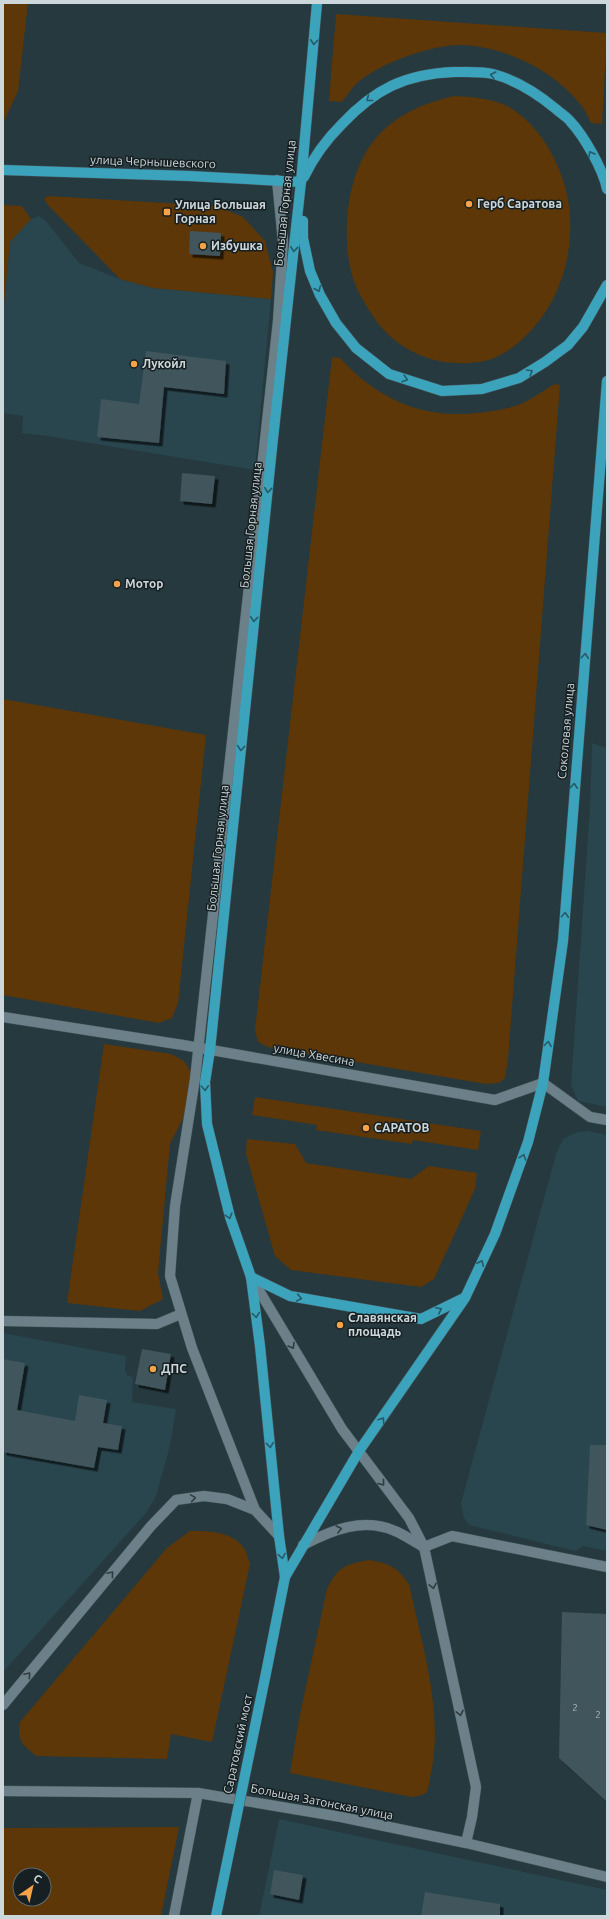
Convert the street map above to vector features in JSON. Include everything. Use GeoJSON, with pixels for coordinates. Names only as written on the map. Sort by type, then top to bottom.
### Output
{"type":"FeatureCollection","features":[{"type":"Feature","properties":{"kind":"main road","name":"Большая Горная улица"},"geometry":{"type":"LineString","coordinates":[[210,1050],[269,472],[301,182],[317,3]]}},
{"type":"Feature","properties":{"kind":"main road"},"geometry":{"type":"LineString","coordinates":[[607,189],[604,178],[584,140],[570,121],[541,96],[520,85],[493,74],[467,72],[420,76],[395,84],[372,96],[321,146],[301,182],[303,238],[310,271],[320,295],[336,323],[356,348],[389,374],[442,391],[482,389],[519,378],[545,362],[568,345],[583,327],[607,285]]}},
{"type":"Feature","properties":{"kind":"main road","name":"улица Чернышевского"},"geometry":{"type":"LineString","coordinates":[[3,170],[301,182]]}},
{"type":"Feature","properties":{"kind":"main road","name":"Соколовая улица"},"geometry":{"type":"LineString","coordinates":[[543,1083],[563,941],[607,381]]}},
{"type":"Feature","properties":{"kind":"main road"},"geometry":{"type":"LineString","coordinates":[[210,1050],[204,1082],[207,1124],[230,1217],[251,1277],[260,1346],[279,1536],[285,1577]]}},
{"type":"Feature","properties":{"kind":"main road"},"geometry":{"type":"LineString","coordinates":[[285,1577],[359,1451],[465,1298],[511,1194],[528,1142],[543,1083]]}},
{"type":"Feature","properties":{"kind":"main road"},"geometry":{"type":"LineString","coordinates":[[251,1277],[290,1296],[421,1319],[465,1298]]}},
{"type":"Feature","properties":{"kind":"main road","name":"Саратовский мост"},"geometry":{"type":"LineString","coordinates":[[216,1916],[285,1577]]}},
{"type":"Feature","properties":{"kind":"street"},"geometry":{"type":"LineString","coordinates":[[277,180],[283,242],[278,321],[197,1048],[195,1079],[175,1206],[170,1276],[192,1348],[255,1510],[279,1536]]}},
{"type":"Feature","properties":{"kind":"street","name":"улица Хвесина"},"geometry":{"type":"LineString","coordinates":[[3,1017],[210,1050],[496,1100],[543,1083]]}},
{"type":"Feature","properties":{"kind":"street"},"geometry":{"type":"LineString","coordinates":[[543,1083],[590,1117],[607,1120]]}},
{"type":"Feature","properties":{"kind":"street"},"geometry":{"type":"LineString","coordinates":[[251,1277],[342,1429],[409,1518],[424,1548],[476,1787],[472,1817],[466,1843]]}},
{"type":"Feature","properties":{"kind":"street"},"geometry":{"type":"LineString","coordinates":[[3,1321],[157,1324],[182,1314]]}},
{"type":"Feature","properties":{"kind":"street"},"geometry":{"type":"LineString","coordinates":[[3,1705],[151,1526],[176,1500],[204,1496],[226,1499],[255,1510]]}},
{"type":"Feature","properties":{"kind":"street"},"geometry":{"type":"LineString","coordinates":[[303,1545],[328,1532],[366,1525],[394,1530],[424,1548]]}},
{"type":"Feature","properties":{"kind":"street"},"geometry":{"type":"LineString","coordinates":[[424,1548],[452,1536],[607,1567]]}},
{"type":"Feature","properties":{"kind":"street","name":"Большая Затонская улица"},"geometry":{"type":"LineString","coordinates":[[3,1791],[198,1793],[341,1817],[466,1843],[607,1877]]}},
{"type":"Feature","properties":{"kind":"street"},"geometry":{"type":"LineString","coordinates":[[174,1916],[198,1793]]}},
{"type":"Feature","properties":{"kind":"shaded area"},"geometry":{"type":"Polygon","coordinates":[[[3,3],[28,3],[18,91],[4,121],[3,3]]]}},
{"type":"Feature","properties":{"kind":"shaded area"},"geometry":{"type":"Polygon","coordinates":[[[336,14],[607,33],[602,124],[591,123],[582,107],[570,92],[543,71],[512,56],[495,50],[462,45],[436,48],[390,63],[364,77],[355,85],[342,102],[329,101],[336,14]]]}},
{"type":"Feature","properties":{"kind":"shaded area"},"geometry":{"type":"Polygon","coordinates":[[[454,96],[481,98],[501,103],[519,114],[535,129],[548,147],[563,180],[568,198],[570,217],[568,254],[564,272],[558,289],[539,321],[527,335],[504,353],[489,360],[471,363],[445,362],[429,358],[409,350],[392,338],[377,322],[358,291],[351,273],[348,251],[347,217],[353,183],[359,166],[367,151],[384,130],[402,116],[432,102],[454,96]]]}},
{"type":"Feature","properties":{"kind":"shaded area"},"geometry":{"type":"Polygon","coordinates":[[[48,196],[216,206],[243,217],[265,241],[273,272],[271,299],[153,288],[120,279],[48,205],[44,199],[48,196]]]}},
{"type":"Feature","properties":{"kind":"shaded area"},"geometry":{"type":"Polygon","coordinates":[[[3,205],[22,206],[31,219],[10,242],[3,315],[3,205]]]}},
{"type":"Feature","properties":{"kind":"shaded area","name":"Лукойл"},"geometry":{"type":"Polygon","coordinates":[[[39,216],[46,221],[79,263],[120,279],[153,288],[271,299],[255,470],[22,433],[23,416],[3,413],[3,315],[10,242],[31,219],[39,216]]]}},
{"type":"Feature","properties":{"kind":"shaded area"},"geometry":{"type":"Polygon","coordinates":[[[332,357],[340,358],[371,386],[388,396],[405,404],[424,410],[443,413],[464,414],[490,412],[504,409],[519,405],[555,384],[560,385],[508,1059],[505,1078],[499,1083],[486,1084],[268,1047],[258,1042],[255,1030],[332,357]]]}},
{"type":"Feature","properties":{"kind":"shaded area"},"geometry":{"type":"Polygon","coordinates":[[[3,699],[206,735],[178,1003],[172,1018],[159,1023],[3,995],[3,699]]]}},
{"type":"Feature","properties":{"kind":"shaded area"},"geometry":{"type":"Polygon","coordinates":[[[592,743],[607,748],[607,1107],[578,1101],[571,1085],[590,807],[592,743]]]}},
{"type":"Feature","properties":{"kind":"shaded area"},"geometry":{"type":"Polygon","coordinates":[[[104,1044],[171,1054],[184,1061],[191,1072],[184,1116],[170,1144],[158,1273],[163,1299],[140,1311],[67,1303],[104,1044]]]}},
{"type":"Feature","properties":{"kind":"shaded area"},"geometry":{"type":"Polygon","coordinates":[[[255,1097],[481,1131],[478,1150],[413,1140],[412,1144],[316,1130],[317,1125],[252,1115],[255,1097]]]}},
{"type":"Feature","properties":{"kind":"shaded area"},"geometry":{"type":"Polygon","coordinates":[[[588,1131],[607,1135],[607,1551],[583,1546],[575,1551],[469,1525],[464,1518],[461,1503],[556,1154],[563,1139],[577,1132],[588,1131]]]}},
{"type":"Feature","properties":{"kind":"shaded area"},"geometry":{"type":"Polygon","coordinates":[[[247,1139],[295,1144],[306,1163],[411,1179],[429,1166],[477,1173],[475,1189],[434,1279],[421,1287],[291,1270],[275,1256],[246,1154],[247,1139]]]}},
{"type":"Feature","properties":{"kind":"shaded area"},"geometry":{"type":"Polygon","coordinates":[[[3,1333],[126,1356],[125,1369],[127,1375],[133,1377],[132,1402],[176,1409],[170,1446],[156,1496],[146,1513],[3,1672],[3,1333]]]}},
{"type":"Feature","properties":{"kind":"shaded area"},"geometry":{"type":"Polygon","coordinates":[[[190,1531],[219,1533],[232,1538],[244,1549],[250,1564],[212,1742],[171,1734],[167,1759],[36,1756],[24,1745],[20,1738],[20,1722],[167,1548],[190,1531]]]}},
{"type":"Feature","properties":{"kind":"shaded area"},"geometry":{"type":"Polygon","coordinates":[[[368,1560],[387,1564],[396,1570],[409,1584],[425,1656],[430,1681],[435,1730],[434,1754],[428,1789],[426,1793],[420,1796],[412,1797],[290,1773],[299,1719],[327,1589],[338,1571],[347,1566],[368,1560]]]}},
{"type":"Feature","properties":{"kind":"shaded area"},"geometry":{"type":"Polygon","coordinates":[[[279,1819],[607,1890],[607,1916],[259,1916],[279,1819]]]}},
{"type":"Feature","properties":{"kind":"shaded area"},"geometry":{"type":"Polygon","coordinates":[[[179,1827],[161,1916],[3,1916],[3,1828],[179,1827]]]}},
{"type":"Feature","properties":{"kind":"building"},"geometry":{"type":"Polygon","coordinates":[[[190,231],[221,233],[220,256],[189,254],[190,231]]]}},
{"type":"Feature","properties":{"kind":"building"},"geometry":{"type":"Polygon","coordinates":[[[146,351],[226,361],[224,394],[164,387],[159,443],[97,437],[101,399],[139,404],[146,351]]]}},
{"type":"Feature","properties":{"kind":"building"},"geometry":{"type":"Polygon","coordinates":[[[182,473],[215,476],[212,504],[180,501],[182,473]]]}},
{"type":"Feature","properties":{"kind":"building","name":"ДПС"},"geometry":{"type":"Polygon","coordinates":[[[142,1349],[171,1354],[165,1390],[135,1384],[142,1349]]]}},
{"type":"Feature","properties":{"kind":"building"},"geometry":{"type":"Polygon","coordinates":[[[3,1359],[25,1363],[17,1410],[75,1421],[79,1395],[107,1400],[103,1423],[122,1426],[118,1450],[98,1447],[94,1468],[3,1452],[3,1359]]]}},
{"type":"Feature","properties":{"kind":"building"},"geometry":{"type":"Polygon","coordinates":[[[590,1445],[607,1445],[607,1530],[586,1525],[590,1445]]]}},
{"type":"Feature","properties":{"kind":"building"},"geometry":{"type":"Polygon","coordinates":[[[562,1612],[607,1614],[607,1802],[559,1758],[562,1612]]]}},
{"type":"Feature","properties":{"kind":"building"},"geometry":{"type":"Polygon","coordinates":[[[274,1870],[303,1875],[299,1900],[270,1894],[274,1870]]]}},
{"type":"Feature","properties":{"kind":"building"},"geometry":{"type":"Polygon","coordinates":[[[425,1892],[500,1904],[500,1916],[421,1916],[425,1892]]]}},
{"type":"Feature","properties":{"kind":"place","name":"Герб Саратова"},"geometry":{"type":"Point","coordinates":[469,204]}},
{"type":"Feature","properties":{"kind":"place","name":"Улица Большая Горная"},"geometry":{"type":"Point","coordinates":[167,212]}},
{"type":"Feature","properties":{"kind":"place","name":"Избушка"},"geometry":{"type":"Point","coordinates":[203,246]}},
{"type":"Feature","properties":{"kind":"place","name":"Лукойл"},"geometry":{"type":"Point","coordinates":[134,364]}},
{"type":"Feature","properties":{"kind":"place","name":"Мотор"},"geometry":{"type":"Point","coordinates":[117,584]}},
{"type":"Feature","properties":{"kind":"place","name":"САРАТОВ"},"geometry":{"type":"Point","coordinates":[366,1128]}},
{"type":"Feature","properties":{"kind":"place","name":"Славянская площадь"},"geometry":{"type":"Point","coordinates":[340,1325]}},
{"type":"Feature","properties":{"kind":"place","name":"ДПС"},"geometry":{"type":"Point","coordinates":[153,1369]}}]}
